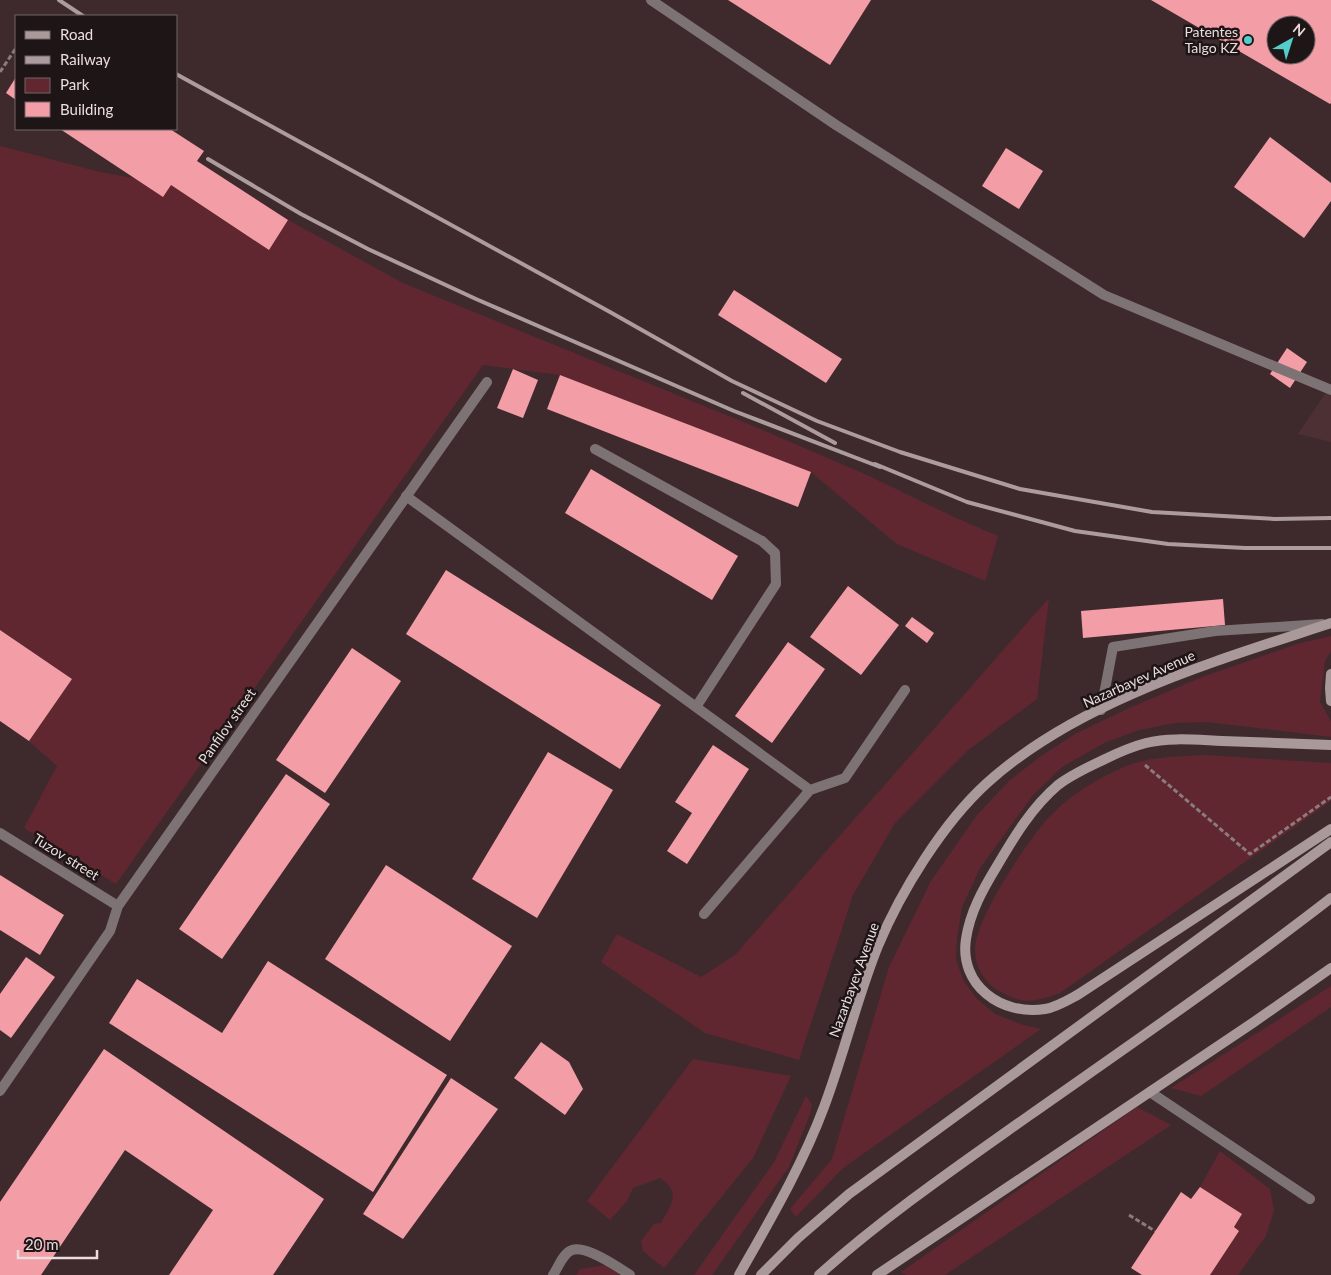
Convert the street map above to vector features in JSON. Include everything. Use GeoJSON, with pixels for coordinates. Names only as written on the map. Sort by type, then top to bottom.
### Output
{"type":"FeatureCollection","features":[{"type":"Feature","properties":{"kind":"main road","name":"Nazarbayev Avenue"},"geometry":{"type":"LineString","coordinates":[[739,1275],[792,1181],[808,1148],[824,1108],[878,947],[892,917],[927,858],[966,804],[988,782],[1048,738],[1140,690],[1181,673],[1331,623]]}},
{"type":"Feature","properties":{"kind":"main road"},"geometry":{"type":"LineString","coordinates":[[1331,674],[1331,701]]}},
{"type":"Feature","properties":{"kind":"main road"},"geometry":{"type":"LineString","coordinates":[[1331,745],[1165,740],[1127,749],[1074,774],[1058,785],[1025,822],[978,899],[969,922],[966,939],[965,953],[968,968],[975,982],[996,1002],[1013,1009],[1030,1011],[1047,1009],[1079,994],[1331,829]]}},
{"type":"Feature","properties":{"kind":"main road"},"geometry":{"type":"LineString","coordinates":[[761,1275],[798,1238],[849,1194],[1331,842]]}},
{"type":"Feature","properties":{"kind":"main road"},"geometry":{"type":"LineString","coordinates":[[819,1275],[939,1179],[1214,986],[1331,898]]}},
{"type":"Feature","properties":{"kind":"main road"},"geometry":{"type":"LineString","coordinates":[[877,1275],[1254,1022],[1331,968]]}},
{"type":"Feature","properties":{"kind":"street"},"geometry":{"type":"LineString","coordinates":[[651,0],[836,125],[1104,295],[1331,390]]}},
{"type":"Feature","properties":{"kind":"street","name":"Panfilov street"},"geometry":{"type":"LineString","coordinates":[[0,1091],[110,931],[118,906],[487,382]]}},
{"type":"Feature","properties":{"kind":"street"},"geometry":{"type":"LineString","coordinates":[[595,449],[762,541],[775,553],[776,584],[696,707]]}},
{"type":"Feature","properties":{"kind":"street"},"geometry":{"type":"LineString","coordinates":[[406,496],[810,790]]}},
{"type":"Feature","properties":{"kind":"street"},"geometry":{"type":"LineString","coordinates":[[1101,710],[1113,648],[1214,631],[1331,623]]}},
{"type":"Feature","properties":{"kind":"street"},"geometry":{"type":"LineString","coordinates":[[704,914],[810,790],[845,778],[905,690]]}},
{"type":"Feature","properties":{"kind":"street","name":"Tuzov street"},"geometry":{"type":"LineString","coordinates":[[0,833],[118,906]]}},
{"type":"Feature","properties":{"kind":"street"},"geometry":{"type":"LineString","coordinates":[[1150,1092],[1310,1199]]}},
{"type":"Feature","properties":{"kind":"street"},"geometry":{"type":"LineString","coordinates":[[553,1275],[567,1253],[573,1250],[581,1250],[610,1261],[630,1275]]}},
{"type":"Feature","properties":{"kind":"path"},"geometry":{"type":"LineString","coordinates":[[0,72],[15,50]]}},
{"type":"Feature","properties":{"kind":"path"},"geometry":{"type":"LineString","coordinates":[[1145,765],[1250,854],[1331,797]]}},
{"type":"Feature","properties":{"kind":"path"},"geometry":{"type":"LineString","coordinates":[[1129,1215],[1155,1231]]}},
{"type":"Feature","properties":{"kind":"shaded area"},"geometry":{"type":"Polygon","coordinates":[[[1331,385],[1331,442],[1298,434],[1331,385]]]}},
{"type":"Feature","properties":{"kind":"green space"},"geometry":{"type":"Polygon","coordinates":[[[0,146],[100,172],[171,185],[269,250],[288,220],[403,283],[758,428],[867,475],[998,536],[985,581],[897,544],[811,472],[560,375],[483,365],[116,884],[24,828],[57,766],[29,741],[72,679],[0,630],[0,146]]]}},
{"type":"Feature","properties":{"kind":"green space"},"geometry":{"type":"Polygon","coordinates":[[[1049,598],[1037,699],[967,751],[895,823],[853,895],[799,1060],[705,1033],[601,962],[617,934],[701,977],[735,955],[1049,598]]]}},
{"type":"Feature","properties":{"kind":"green space"},"geometry":{"type":"Polygon","coordinates":[[[1331,636],[1331,651],[1325,661],[1320,702],[1331,721],[1331,737],[1207,722],[1175,723],[1139,730],[1104,743],[1062,767],[1033,795],[980,868],[962,907],[956,959],[963,980],[977,999],[995,1014],[1023,1025],[1041,1029],[843,1168],[796,1217],[790,1209],[832,1159],[889,967],[931,881],[977,815],[1009,781],[1041,756],[1075,734],[1127,709],[1202,677],[1297,644],[1331,636]]]}},
{"type":"Feature","properties":{"kind":"green space"},"geometry":{"type":"Polygon","coordinates":[[[1204,755],[1331,763],[1331,801],[1060,993],[1042,999],[1027,1001],[1013,998],[992,986],[984,978],[978,967],[975,956],[977,937],[983,920],[1004,880],[1029,842],[1050,816],[1067,800],[1087,786],[1129,765],[1157,758],[1204,755]]]}},
{"type":"Feature","properties":{"kind":"green space"},"geometry":{"type":"Polygon","coordinates":[[[1331,986],[1331,1007],[1201,1096],[1171,1088],[1331,986]]]}},
{"type":"Feature","properties":{"kind":"green space"},"geometry":{"type":"Polygon","coordinates":[[[693,1059],[791,1076],[753,1158],[664,1268],[643,1251],[641,1241],[654,1224],[661,1223],[671,1205],[673,1194],[667,1183],[660,1178],[633,1188],[627,1201],[610,1220],[587,1201],[693,1059]]]}},
{"type":"Feature","properties":{"kind":"green space"},"geometry":{"type":"Polygon","coordinates":[[[806,1096],[812,1104],[810,1114],[789,1167],[712,1275],[694,1275],[774,1162],[806,1096]]]}},
{"type":"Feature","properties":{"kind":"green space"},"geometry":{"type":"Polygon","coordinates":[[[1137,1107],[1171,1125],[945,1275],[907,1275],[901,1272],[1137,1107]]]}},
{"type":"Feature","properties":{"kind":"green space"},"geometry":{"type":"Polygon","coordinates":[[[1220,1151],[1270,1189],[1274,1210],[1266,1236],[1238,1275],[1210,1275],[1239,1231],[1234,1227],[1242,1214],[1200,1187],[1220,1151]]]}},
{"type":"Feature","properties":{"kind":"green space"},"geometry":{"type":"Polygon","coordinates":[[[605,1265],[620,1275],[576,1275],[580,1269],[605,1265]]]}},
{"type":"Feature","properties":{"kind":"building"},"geometry":{"type":"Polygon","coordinates":[[[728,0],[871,0],[830,65],[728,0]]]}},
{"type":"Feature","properties":{"kind":"building","name":"Patentes Talgo KZ"},"geometry":{"type":"Polygon","coordinates":[[[1151,0],[1331,0],[1330,104],[1151,0]]]}},
{"type":"Feature","properties":{"kind":"building"},"geometry":{"type":"Polygon","coordinates":[[[15,79],[15,99],[6,93],[15,79]]]}},
{"type":"Feature","properties":{"kind":"building"},"geometry":{"type":"Polygon","coordinates":[[[62,130],[172,130],[204,151],[197,161],[288,220],[269,250],[171,185],[163,197],[62,130]]]}},
{"type":"Feature","properties":{"kind":"building"},"geometry":{"type":"Polygon","coordinates":[[[1270,137],[1331,183],[1331,201],[1304,238],[1234,187],[1270,137]]]}},
{"type":"Feature","properties":{"kind":"building"},"geometry":{"type":"Polygon","coordinates":[[[1006,148],[1043,171],[1019,209],[982,186],[1006,148]]]}},
{"type":"Feature","properties":{"kind":"building"},"geometry":{"type":"Polygon","coordinates":[[[734,290],[842,359],[826,383],[718,315],[734,290]]]}},
{"type":"Feature","properties":{"kind":"building"},"geometry":{"type":"Polygon","coordinates":[[[1287,348],[1307,362],[1290,388],[1270,374],[1287,348]]]}},
{"type":"Feature","properties":{"kind":"building"},"geometry":{"type":"Polygon","coordinates":[[[513,369],[538,380],[523,418],[497,408],[513,369]]]}},
{"type":"Feature","properties":{"kind":"building"},"geometry":{"type":"Polygon","coordinates":[[[560,375],[811,472],[798,507],[547,409],[560,375]]]}},
{"type":"Feature","properties":{"kind":"building"},"geometry":{"type":"Polygon","coordinates":[[[591,469],[738,556],[712,600],[565,513],[591,469]]]}},
{"type":"Feature","properties":{"kind":"building"},"geometry":{"type":"Polygon","coordinates":[[[446,570],[661,705],[620,769],[406,634],[446,570]]]}},
{"type":"Feature","properties":{"kind":"building"},"geometry":{"type":"Polygon","coordinates":[[[848,586],[899,625],[861,675],[810,637],[848,586]]]}},
{"type":"Feature","properties":{"kind":"building"},"geometry":{"type":"Polygon","coordinates":[[[1223,599],[1225,625],[1083,638],[1081,611],[1223,599]]]}},
{"type":"Feature","properties":{"kind":"building"},"geometry":{"type":"Polygon","coordinates":[[[912,617],[934,633],[927,643],[905,626],[912,617]]]}},
{"type":"Feature","properties":{"kind":"building"},"geometry":{"type":"Polygon","coordinates":[[[0,630],[72,679],[29,741],[0,721],[0,630]]]}},
{"type":"Feature","properties":{"kind":"building"},"geometry":{"type":"Polygon","coordinates":[[[788,642],[825,669],[772,743],[735,716],[788,642]]]}},
{"type":"Feature","properties":{"kind":"building"},"geometry":{"type":"Polygon","coordinates":[[[352,648],[401,681],[325,793],[276,760],[352,648]]]}},
{"type":"Feature","properties":{"kind":"building"},"geometry":{"type":"Polygon","coordinates":[[[713,745],[749,769],[687,864],[667,851],[692,813],[675,802],[713,745]]]}},
{"type":"Feature","properties":{"kind":"building"},"geometry":{"type":"Polygon","coordinates":[[[548,752],[613,790],[537,918],[472,879],[548,752]]]}},
{"type":"Feature","properties":{"kind":"building"},"geometry":{"type":"Polygon","coordinates":[[[286,774],[330,804],[222,959],[179,929],[286,774]]]}},
{"type":"Feature","properties":{"kind":"building"},"geometry":{"type":"Polygon","coordinates":[[[386,865],[512,946],[450,1041],[325,959],[386,865]]]}},
{"type":"Feature","properties":{"kind":"building"},"geometry":{"type":"Polygon","coordinates":[[[0,875],[64,915],[40,955],[0,930],[0,875]]]}},
{"type":"Feature","properties":{"kind":"building"},"geometry":{"type":"Polygon","coordinates":[[[26,957],[55,977],[11,1038],[0,1030],[0,994],[26,957]]]}},
{"type":"Feature","properties":{"kind":"building"},"geometry":{"type":"Polygon","coordinates":[[[268,961],[447,1075],[373,1192],[109,1023],[137,979],[222,1033],[268,961]]]}},
{"type":"Feature","properties":{"kind":"building"},"geometry":{"type":"Polygon","coordinates":[[[541,1042],[569,1062],[583,1089],[565,1115],[514,1078],[541,1042]]]}},
{"type":"Feature","properties":{"kind":"building"},"geometry":{"type":"Polygon","coordinates":[[[104,1049],[324,1199],[273,1275],[169,1275],[213,1210],[125,1150],[41,1275],[0,1275],[0,1202],[104,1049]]]}},
{"type":"Feature","properties":{"kind":"building"},"geometry":{"type":"Polygon","coordinates":[[[451,1078],[498,1109],[403,1239],[363,1214],[451,1078]]]}},
{"type":"Feature","properties":{"kind":"building"},"geometry":{"type":"Polygon","coordinates":[[[1200,1187],[1242,1214],[1234,1227],[1239,1231],[1210,1275],[1142,1275],[1131,1268],[1181,1192],[1191,1199],[1200,1187]]]}},
{"type":"Feature","properties":{"kind":"railway"},"geometry":{"type":"LineString","coordinates":[[59,0],[82,15]]}},
{"type":"Feature","properties":{"kind":"railway"},"geometry":{"type":"LineString","coordinates":[[178,75],[732,381],[817,421],[900,452],[1020,489],[1152,512],[1275,519],[1331,518]]}},
{"type":"Feature","properties":{"kind":"railway"},"geometry":{"type":"LineString","coordinates":[[208,159],[301,214],[368,249],[476,299],[734,411],[880,467]]}},
{"type":"Feature","properties":{"kind":"railway"},"geometry":{"type":"LineString","coordinates":[[743,393],[835,443]]}},
{"type":"Feature","properties":{"kind":"railway"},"geometry":{"type":"LineString","coordinates":[[875,464],[967,502],[1075,531],[1168,544],[1245,548],[1331,548]]}},
{"type":"Feature","properties":{"kind":"place","name":"Patentes Talgo KZ"},"geometry":{"type":"Point","coordinates":[1248,40]}}]}
